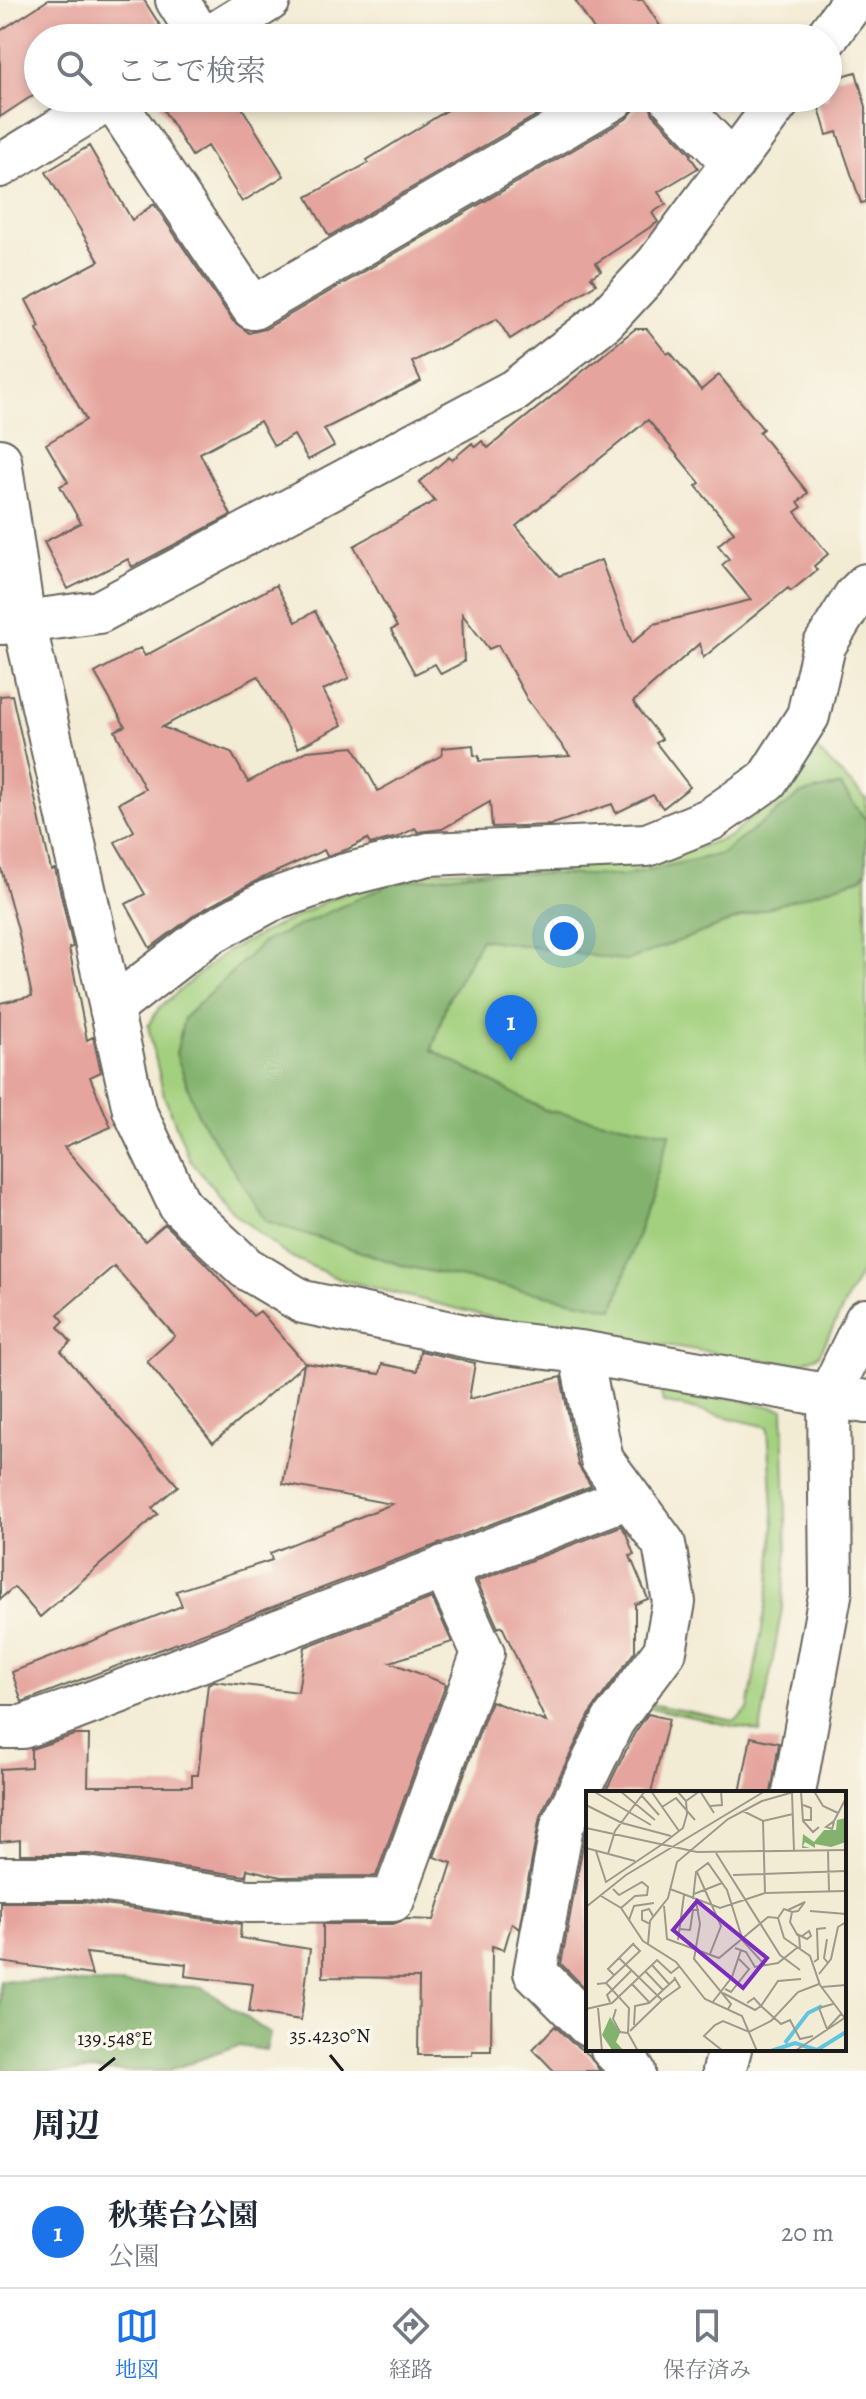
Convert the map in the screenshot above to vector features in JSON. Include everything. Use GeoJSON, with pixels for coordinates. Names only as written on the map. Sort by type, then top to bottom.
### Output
{"type":"FeatureCollection","features":[{"type":"Feature","properties":{"kind":"street"},"geometry":{"type":"LineString","coordinates":[[177,0],[192,24]]}},
{"type":"Feature","properties":{"kind":"street"},"geometry":{"type":"LineString","coordinates":[[230,24],[269,0]]}},
{"type":"Feature","properties":{"kind":"street"},"geometry":{"type":"LineString","coordinates":[[836,24],[854,0]]}},
{"type":"Feature","properties":{"kind":"street"},"geometry":{"type":"LineString","coordinates":[[0,166],[88,112]]}},
{"type":"Feature","properties":{"kind":"street"},"geometry":{"type":"LineString","coordinates":[[120,112],[253,308],[590,112]]}},
{"type":"Feature","properties":{"kind":"street"},"geometry":{"type":"LineString","coordinates":[[684,112],[733,163]]}},
{"type":"Feature","properties":{"kind":"street"},"geometry":{"type":"LineString","coordinates":[[12,623],[99,612],[515,390],[605,320],[657,264],[771,112]]}},
{"type":"Feature","properties":{"kind":"street"},"geometry":{"type":"LineString","coordinates":[[0,460],[12,623],[134,1110],[180,1206],[246,1268],[303,1302],[489,1341],[580,1352],[847,1399]]}},
{"type":"Feature","properties":{"kind":"street"},"geometry":{"type":"LineString","coordinates":[[111,1009],[208,934],[269,901],[341,876],[429,854],[647,845],[711,819],[767,780],[808,716],[824,646],[855,596],[866,585]]}},
{"type":"Feature","properties":{"kind":"street"},"geometry":{"type":"LineString","coordinates":[[794,1791],[831,1590],[847,1399],[866,1320]]}},
{"type":"Feature","properties":{"kind":"street"},"geometry":{"type":"LineString","coordinates":[[580,1352],[602,1460],[664,1544],[674,1602],[665,1651],[613,1721],[562,1826],[535,1972],[586,2023]]}},
{"type":"Feature","properties":{"kind":"street"},"geometry":{"type":"LineString","coordinates":[[0,1727],[22,1727],[72,1710],[629,1497]]}},
{"type":"Feature","properties":{"kind":"street"},"geometry":{"type":"LineString","coordinates":[[0,1878],[86,1878],[248,1901],[393,1900],[483,1653],[444,1567]]}},
{"type":"Feature","properties":{"kind":"street"},"geometry":{"type":"LineString","coordinates":[[614,2051],[634,2071]]}},
{"type":"Feature","properties":{"kind":"street"},"geometry":{"type":"LineString","coordinates":[[724,2071],[729,2051]]}},
{"type":"Feature","properties":{"kind":"green space"},"geometry":{"type":"Polygon","coordinates":[[[815,748],[866,799],[866,1262],[819,1355],[796,1365],[506,1321],[339,1279],[285,1254],[233,1212],[190,1160],[164,1096],[148,1026],[159,1008],[225,952],[332,898],[411,872],[652,863],[731,836],[781,791],[815,748]]]}},
{"type":"Feature","properties":{"kind":"green space"},"geometry":{"type":"Polygon","coordinates":[[[840,785],[866,820],[866,871],[861,878],[759,911],[626,961],[481,939],[447,1002],[432,1050],[545,1110],[670,1133],[614,1309],[404,1266],[266,1221],[198,1115],[176,1054],[184,1018],[263,942],[392,883],[479,872],[622,876],[721,854],[801,794],[840,785]]]}},
{"type":"Feature","properties":{"kind":"green space"},"geometry":{"type":"Polygon","coordinates":[[[659,1383],[783,1409],[787,1551],[782,1608],[760,1732],[633,1704],[636,1701],[735,1721],[748,1710],[770,1582],[774,1525],[768,1427],[663,1402],[659,1383]]]}},
{"type":"Feature","properties":{"kind":"green space"},"geometry":{"type":"Polygon","coordinates":[[[0,1980],[202,1987],[270,2034],[266,2050],[238,2046],[167,2071],[0,2071],[0,1980]]]}},
{"type":"Feature","properties":{"kind":"building"},"geometry":{"type":"Polygon","coordinates":[[[48,0],[144,0],[159,24],[24,24],[24,101],[0,117],[0,31],[48,0]]]}},
{"type":"Feature","properties":{"kind":"building"},"geometry":{"type":"Polygon","coordinates":[[[575,0],[643,0],[659,24],[590,24],[575,0]]]}},
{"type":"Feature","properties":{"kind":"building"},"geometry":{"type":"Polygon","coordinates":[[[856,72],[866,107],[866,202],[861,203],[837,132],[827,135],[820,112],[842,112],[842,76],[856,72]]]}},
{"type":"Feature","properties":{"kind":"building"},"geometry":{"type":"Polygon","coordinates":[[[165,112],[245,112],[284,176],[242,202],[207,146],[192,156],[165,112]]]}},
{"type":"Feature","properties":{"kind":"building"},"geometry":{"type":"Polygon","coordinates":[[[444,112],[542,112],[329,236],[307,197],[368,163],[367,160],[444,112]]]}},
{"type":"Feature","properties":{"kind":"building"},"geometry":{"type":"Polygon","coordinates":[[[632,112],[652,112],[691,154],[698,168],[658,192],[666,204],[652,213],[658,222],[596,263],[601,271],[591,277],[596,284],[510,339],[497,319],[412,362],[421,381],[324,429],[334,446],[308,460],[294,435],[274,446],[260,421],[200,453],[231,515],[132,567],[128,559],[68,589],[44,542],[81,523],[60,486],[68,482],[46,444],[86,420],[37,329],[40,327],[26,300],[99,261],[46,172],[89,146],[132,220],[154,204],[233,321],[249,333],[265,329],[626,119],[632,112]]]}},
{"type":"Feature","properties":{"kind":"building"},"geometry":{"type":"Polygon","coordinates":[[[635,329],[647,329],[701,390],[719,375],[763,429],[759,432],[808,493],[798,502],[802,507],[795,512],[828,554],[814,566],[817,570],[791,591],[788,588],[703,658],[700,643],[633,702],[662,739],[656,743],[690,787],[663,808],[653,795],[616,813],[612,804],[550,825],[492,827],[490,802],[442,829],[418,832],[415,828],[398,837],[370,844],[367,839],[327,856],[324,850],[258,880],[197,913],[150,948],[126,904],[145,894],[115,842],[134,831],[119,803],[145,789],[115,731],[125,726],[95,673],[140,648],[145,656],[276,585],[296,622],[315,611],[349,678],[323,690],[342,725],[298,748],[258,676],[162,727],[231,752],[248,782],[307,751],[354,747],[378,791],[442,755],[442,748],[473,745],[474,755],[479,756],[479,761],[570,756],[527,699],[498,645],[489,649],[462,614],[464,662],[441,674],[435,664],[415,674],[391,630],[397,627],[354,546],[435,501],[419,482],[449,457],[452,460],[472,443],[475,447],[482,441],[488,448],[635,329]],[[648,420],[516,526],[559,576],[601,560],[632,643],[654,624],[751,600],[722,565],[729,559],[718,545],[734,532],[696,486],[700,483],[648,420]]]}},
{"type":"Feature","properties":{"kind":"building"},"geometry":{"type":"Polygon","coordinates":[[[12,695],[51,870],[55,869],[73,947],[69,948],[87,1040],[93,1037],[101,1072],[90,1077],[111,1127],[64,1147],[145,1241],[165,1224],[253,1316],[260,1311],[305,1363],[380,1374],[382,1364],[417,1371],[420,1351],[475,1363],[469,1399],[561,1377],[578,1465],[591,1486],[22,1702],[12,1672],[182,1606],[176,1591],[272,1560],[270,1553],[392,1504],[283,1484],[304,1364],[213,1443],[147,1361],[175,1336],[114,1266],[58,1314],[64,1321],[58,1327],[71,1342],[61,1351],[178,1486],[152,1508],[158,1514],[40,1617],[14,1587],[0,1599],[0,1003],[32,996],[0,865],[0,696],[12,695]]]}},
{"type":"Feature","properties":{"kind":"building"},"geometry":{"type":"Polygon","coordinates":[[[621,1526],[648,1599],[635,1604],[635,1651],[592,1710],[540,1816],[519,1929],[512,1923],[504,1950],[492,1946],[491,2051],[472,2051],[472,2055],[418,2055],[419,1978],[323,1977],[323,1924],[393,1924],[407,1919],[434,1920],[452,1863],[434,1857],[491,1701],[546,1722],[502,1626],[498,1628],[477,1581],[621,1526]]]}},
{"type":"Feature","properties":{"kind":"building"},"geometry":{"type":"Polygon","coordinates":[[[432,1598],[452,1642],[390,1662],[446,1684],[376,1876],[281,1877],[247,1869],[246,1876],[89,1854],[20,1854],[20,1840],[0,1842],[0,1769],[31,1767],[31,1749],[74,1735],[89,1735],[88,1786],[192,1786],[192,1775],[198,1775],[208,1684],[214,1681],[298,1692],[305,1647],[432,1598]]]}},
{"type":"Feature","properties":{"kind":"building"},"geometry":{"type":"Polygon","coordinates":[[[648,1714],[669,1719],[651,1791],[606,1791],[634,1734],[648,1714]]]}},
{"type":"Feature","properties":{"kind":"building"},"geometry":{"type":"Polygon","coordinates":[[[751,1737],[779,1743],[771,1791],[740,1791],[751,1737]]]}},
{"type":"Feature","properties":{"kind":"building"},"geometry":{"type":"Polygon","coordinates":[[[586,1832],[586,1989],[561,1964],[586,1832]]]}},
{"type":"Feature","properties":{"kind":"building"},"geometry":{"type":"Polygon","coordinates":[[[0,1902],[84,1902],[241,1924],[240,1938],[310,1949],[301,2020],[249,2012],[253,1984],[185,1976],[186,1964],[86,1953],[92,1975],[0,1962],[0,1902]]]}},
{"type":"Feature","properties":{"kind":"building"},"geometry":{"type":"Polygon","coordinates":[[[555,2026],[589,2055],[600,2071],[554,2071],[533,2049],[555,2026]]]}},
{"type":"Feature","properties":{"kind":"place","name":"秋葉台公園"},"geometry":{"type":"Point","coordinates":[511,1061]}}]}
